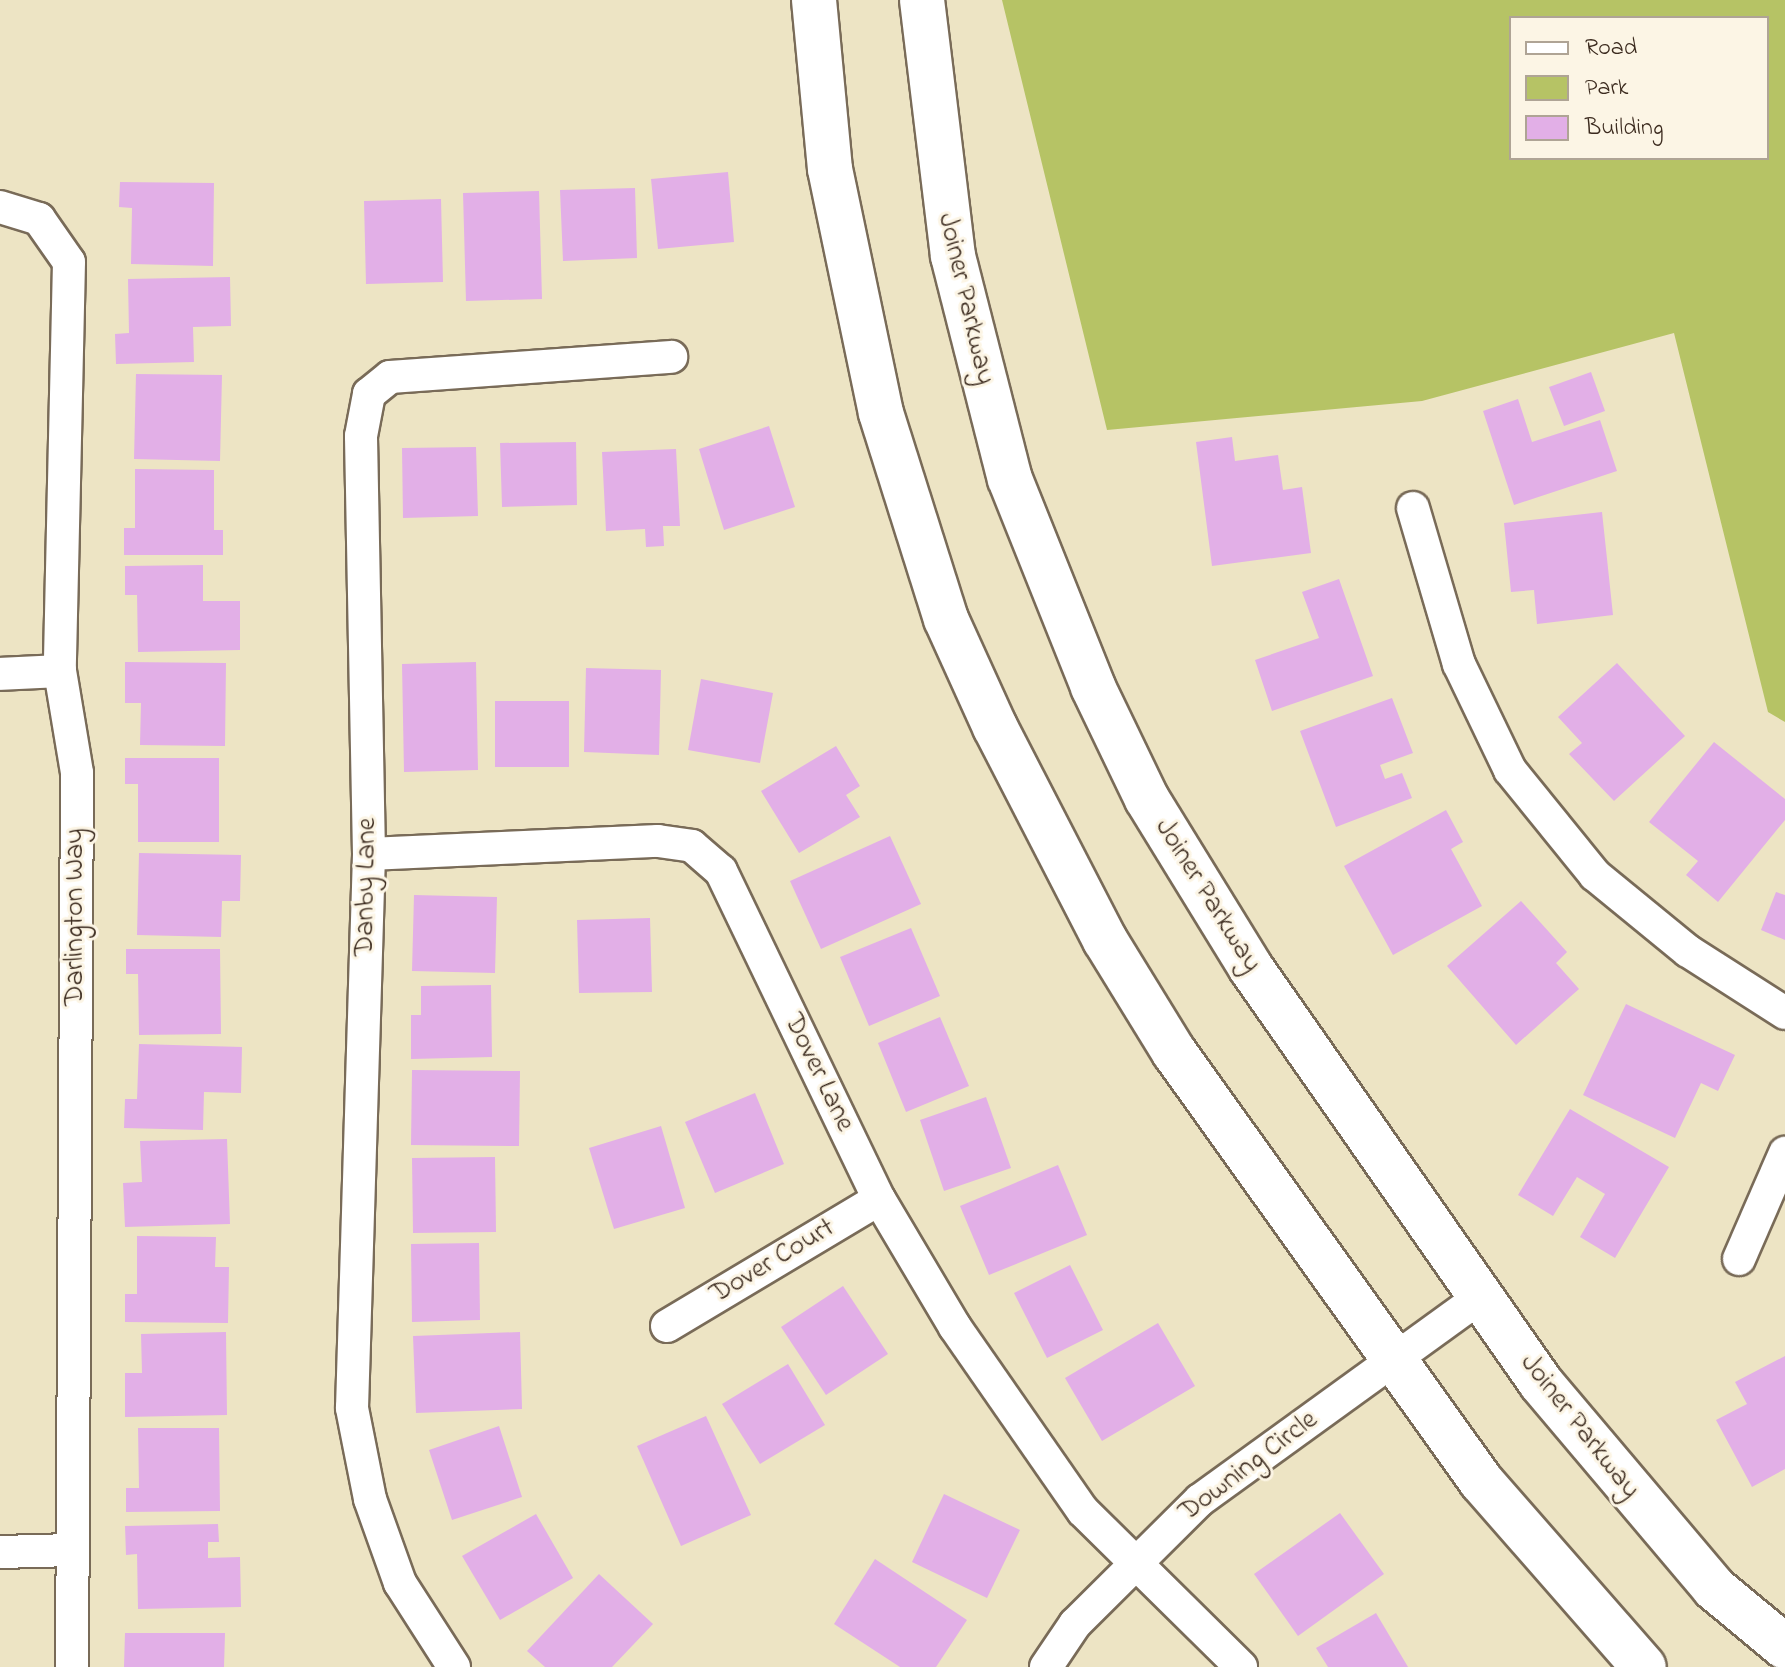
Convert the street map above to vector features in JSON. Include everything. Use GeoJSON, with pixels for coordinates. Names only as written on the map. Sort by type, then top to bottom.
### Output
{"type":"FeatureCollection","features":[{"type":"Feature","properties":{"kind":"main road"},"geometry":{"type":"LineString","coordinates":[[814,0],[830,169],[881,413],[946,619],[1105,940],[1174,1052],[1391,1361],[1481,1481],[1644,1667]]}},
{"type":"Feature","properties":{"kind":"main road","name":"Joiner Parkway"},"geometry":{"type":"LineString","coordinates":[[922,0],[937,163],[982,376],[1010,479],[1093,687],[1201,892],[1480,1297],[1636,1499],[1714,1588],[1785,1647]]}},
{"type":"Feature","properties":{"kind":"street","name":"Darlington Way"},"geometry":{"type":"LineString","coordinates":[[0,207],[39,219],[69,262],[60,671],[77,773],[72,1667]]}},
{"type":"Feature","properties":{"kind":"street","name":"Danby Lane"},"geometry":{"type":"LineString","coordinates":[[454,1667],[400,1583],[370,1499],[352,1408],[369,854],[361,436],[369,394],[390,377],[671,357]]}},
{"type":"Feature","properties":{"kind":"street"},"geometry":{"type":"LineString","coordinates":[[1413,508],[1459,664],[1510,770],[1595,875],[1688,951],[1785,1013]]}},
{"type":"Feature","properties":{"kind":"street"},"geometry":{"type":"LineString","coordinates":[[0,674],[60,671]]}},
{"type":"Feature","properties":{"kind":"street","name":"Dover Lane"},"geometry":{"type":"LineString","coordinates":[[369,854],[692,846],[721,871],[879,1199],[1019,1420],[1083,1511],[1241,1667]]}},
{"type":"Feature","properties":{"kind":"street"},"geometry":{"type":"LineString","coordinates":[[1739,1259],[1785,1153]]}},
{"type":"Feature","properties":{"kind":"street","name":"Dover Court"},"geometry":{"type":"LineString","coordinates":[[667,1326],[879,1199]]}},
{"type":"Feature","properties":{"kind":"street","name":"Downing Circle"},"geometry":{"type":"LineString","coordinates":[[1046,1667],[1135,1562],[1200,1500],[1480,1297]]}},
{"type":"Feature","properties":{"kind":"street"},"geometry":{"type":"LineString","coordinates":[[0,1552],[73,1550]]}},
{"type":"Feature","properties":{"kind":"green space"},"geometry":{"type":"Polygon","coordinates":[[[1002,0],[1785,0],[1785,722],[1768,712],[1674,333],[1422,401],[1107,430],[1002,0]]]}},
{"type":"Feature","properties":{"kind":"building"},"geometry":{"type":"Polygon","coordinates":[[[728,172],[734,242],[658,249],[651,179],[728,172]]]}},
{"type":"Feature","properties":{"kind":"building"},"geometry":{"type":"Polygon","coordinates":[[[120,182],[214,183],[213,266],[131,264],[132,208],[119,207],[120,182]]]}},
{"type":"Feature","properties":{"kind":"building"},"geometry":{"type":"Polygon","coordinates":[[[635,188],[637,258],[563,261],[560,190],[635,188]]]}},
{"type":"Feature","properties":{"kind":"building"},"geometry":{"type":"Polygon","coordinates":[[[539,191],[542,299],[466,301],[463,193],[539,191]]]}},
{"type":"Feature","properties":{"kind":"building"},"geometry":{"type":"Polygon","coordinates":[[[441,199],[443,282],[366,284],[364,201],[441,199]]]}},
{"type":"Feature","properties":{"kind":"building"},"geometry":{"type":"Polygon","coordinates":[[[230,277],[231,326],[193,327],[194,362],[116,364],[115,334],[129,333],[128,279],[230,277]]]}},
{"type":"Feature","properties":{"kind":"building"},"geometry":{"type":"Polygon","coordinates":[[[1591,372],[1605,411],[1564,426],[1549,387],[1591,372]]]}},
{"type":"Feature","properties":{"kind":"building"},"geometry":{"type":"Polygon","coordinates":[[[136,374],[222,375],[220,461],[134,459],[136,374]]]}},
{"type":"Feature","properties":{"kind":"building"},"geometry":{"type":"Polygon","coordinates":[[[1518,399],[1532,442],[1600,420],[1617,471],[1514,505],[1483,411],[1518,399]]]}},
{"type":"Feature","properties":{"kind":"building"},"geometry":{"type":"Polygon","coordinates":[[[769,426],[795,507],[724,530],[699,449],[769,426]]]}},
{"type":"Feature","properties":{"kind":"building"},"geometry":{"type":"Polygon","coordinates":[[[1232,437],[1235,461],[1278,455],[1283,490],[1302,487],[1311,553],[1212,566],[1196,442],[1232,437]]]}},
{"type":"Feature","properties":{"kind":"building"},"geometry":{"type":"Polygon","coordinates":[[[576,442],[577,505],[502,507],[500,443],[576,442]]]}},
{"type":"Feature","properties":{"kind":"building"},"geometry":{"type":"Polygon","coordinates":[[[476,447],[478,516],[403,518],[402,448],[476,447]]]}},
{"type":"Feature","properties":{"kind":"building"},"geometry":{"type":"Polygon","coordinates":[[[676,449],[680,526],[663,526],[664,546],[646,547],[645,529],[606,531],[602,452],[676,449]]]}},
{"type":"Feature","properties":{"kind":"building"},"geometry":{"type":"Polygon","coordinates":[[[135,469],[214,470],[214,530],[223,530],[223,555],[124,555],[124,528],[135,528],[135,469]]]}},
{"type":"Feature","properties":{"kind":"building"},"geometry":{"type":"Polygon","coordinates":[[[1602,512],[1613,615],[1537,624],[1534,590],[1511,592],[1504,523],[1602,512]]]}},
{"type":"Feature","properties":{"kind":"building"},"geometry":{"type":"Polygon","coordinates":[[[203,565],[203,601],[240,601],[240,650],[138,652],[137,595],[125,595],[125,566],[203,565]]]}},
{"type":"Feature","properties":{"kind":"building"},"geometry":{"type":"Polygon","coordinates":[[[1339,579],[1373,676],[1272,711],[1255,660],[1319,638],[1302,592],[1339,579]]]}},
{"type":"Feature","properties":{"kind":"building"},"geometry":{"type":"Polygon","coordinates":[[[125,662],[226,663],[225,746],[140,745],[141,703],[125,703],[125,662]]]}},
{"type":"Feature","properties":{"kind":"building"},"geometry":{"type":"Polygon","coordinates":[[[476,662],[478,770],[404,772],[402,664],[476,662]]]}},
{"type":"Feature","properties":{"kind":"building"},"geometry":{"type":"Polygon","coordinates":[[[1617,663],[1685,736],[1614,801],[1569,754],[1582,743],[1558,717],[1617,663]]]}},
{"type":"Feature","properties":{"kind":"building"},"geometry":{"type":"Polygon","coordinates":[[[586,668],[661,670],[659,755],[584,752],[586,668]]]}},
{"type":"Feature","properties":{"kind":"building"},"geometry":{"type":"Polygon","coordinates":[[[701,679],[773,693],[760,763],[688,750],[701,679]]]}},
{"type":"Feature","properties":{"kind":"building"},"geometry":{"type":"Polygon","coordinates":[[[1392,698],[1413,753],[1380,765],[1385,779],[1402,773],[1412,798],[1336,827],[1300,731],[1392,698]]]}},
{"type":"Feature","properties":{"kind":"building"},"geometry":{"type":"Polygon","coordinates":[[[495,701],[569,701],[569,767],[495,767],[495,701]]]}},
{"type":"Feature","properties":{"kind":"building"},"geometry":{"type":"Polygon","coordinates":[[[1714,742],[1785,799],[1785,820],[1718,902],[1686,875],[1698,861],[1649,822],[1714,742]]]}},
{"type":"Feature","properties":{"kind":"building"},"geometry":{"type":"Polygon","coordinates":[[[836,746],[860,786],[846,795],[860,817],[799,853],[761,791],[836,746]]]}},
{"type":"Feature","properties":{"kind":"building"},"geometry":{"type":"Polygon","coordinates":[[[125,758],[219,758],[219,842],[138,842],[138,784],[125,784],[125,758]]]}},
{"type":"Feature","properties":{"kind":"building"},"geometry":{"type":"Polygon","coordinates":[[[1446,810],[1463,842],[1451,849],[1482,906],[1393,955],[1344,866],[1446,810]]]}},
{"type":"Feature","properties":{"kind":"building"},"geometry":{"type":"Polygon","coordinates":[[[890,836],[921,904],[821,949],[790,881],[890,836]]]}},
{"type":"Feature","properties":{"kind":"building"},"geometry":{"type":"Polygon","coordinates":[[[139,853],[241,855],[240,901],[222,901],[221,937],[137,935],[139,853]]]}},
{"type":"Feature","properties":{"kind":"building"},"geometry":{"type":"Polygon","coordinates":[[[1776,892],[1785,895],[1785,940],[1761,930],[1776,892]]]}},
{"type":"Feature","properties":{"kind":"building"},"geometry":{"type":"Polygon","coordinates":[[[414,895],[497,897],[495,973],[412,971],[414,895]]]}},
{"type":"Feature","properties":{"kind":"building"},"geometry":{"type":"Polygon","coordinates":[[[1521,901],[1567,952],[1556,963],[1579,989],[1516,1045],[1447,966],[1521,901]]]}},
{"type":"Feature","properties":{"kind":"building"},"geometry":{"type":"Polygon","coordinates":[[[650,918],[652,992],[579,993],[577,920],[650,918]]]}},
{"type":"Feature","properties":{"kind":"building"},"geometry":{"type":"Polygon","coordinates":[[[911,928],[940,996],[869,1026],[840,957],[911,928]]]}},
{"type":"Feature","properties":{"kind":"building"},"geometry":{"type":"Polygon","coordinates":[[[126,949],[220,949],[221,1034],[139,1035],[138,974],[126,974],[126,949]]]}},
{"type":"Feature","properties":{"kind":"building"},"geometry":{"type":"Polygon","coordinates":[[[491,985],[492,1057],[411,1059],[411,1015],[421,1015],[421,986],[491,985]]]}},
{"type":"Feature","properties":{"kind":"building"},"geometry":{"type":"Polygon","coordinates":[[[1626,1004],[1735,1055],[1718,1091],[1701,1083],[1675,1138],[1583,1095],[1626,1004]]]}},
{"type":"Feature","properties":{"kind":"building"},"geometry":{"type":"Polygon","coordinates":[[[940,1017],[969,1086],[906,1112],[878,1043],[940,1017]]]}},
{"type":"Feature","properties":{"kind":"building"},"geometry":{"type":"Polygon","coordinates":[[[139,1044],[242,1047],[241,1093],[204,1092],[203,1130],[124,1128],[125,1099],[137,1099],[139,1044]]]}},
{"type":"Feature","properties":{"kind":"building"},"geometry":{"type":"Polygon","coordinates":[[[412,1070],[520,1071],[519,1146],[411,1145],[412,1070]]]}},
{"type":"Feature","properties":{"kind":"building"},"geometry":{"type":"Polygon","coordinates":[[[755,1093],[784,1164],[715,1193],[685,1122],[755,1093]]]}},
{"type":"Feature","properties":{"kind":"building"},"geometry":{"type":"Polygon","coordinates":[[[986,1097],[1011,1168],[944,1191],[920,1120],[986,1097]]]}},
{"type":"Feature","properties":{"kind":"building"},"geometry":{"type":"Polygon","coordinates":[[[1570,1109],[1669,1167],[1615,1258],[1580,1237],[1605,1194],[1577,1177],[1553,1216],[1518,1195],[1570,1109]]]}},
{"type":"Feature","properties":{"kind":"building"},"geometry":{"type":"Polygon","coordinates":[[[661,1126],[685,1208],[614,1229],[589,1148],[661,1126]]]}},
{"type":"Feature","properties":{"kind":"building"},"geometry":{"type":"Polygon","coordinates":[[[227,1139],[230,1224],[125,1227],[123,1183],[142,1182],[140,1141],[227,1139]]]}},
{"type":"Feature","properties":{"kind":"building"},"geometry":{"type":"Polygon","coordinates":[[[495,1157],[496,1232],[413,1233],[412,1158],[495,1157]]]}},
{"type":"Feature","properties":{"kind":"building"},"geometry":{"type":"Polygon","coordinates":[[[1058,1165],[1087,1235],[989,1275],[960,1206],[1058,1165]]]}},
{"type":"Feature","properties":{"kind":"building"},"geometry":{"type":"Polygon","coordinates":[[[137,1236],[216,1237],[215,1267],[229,1267],[228,1323],[125,1322],[125,1294],[137,1294],[137,1236]]]}},
{"type":"Feature","properties":{"kind":"building"},"geometry":{"type":"Polygon","coordinates":[[[479,1243],[480,1320],[412,1322],[411,1244],[479,1243]]]}},
{"type":"Feature","properties":{"kind":"building"},"geometry":{"type":"Polygon","coordinates":[[[1070,1265],[1103,1330],[1047,1358],[1014,1293],[1070,1265]]]}},
{"type":"Feature","properties":{"kind":"building"},"geometry":{"type":"Polygon","coordinates":[[[843,1286],[888,1354],[826,1395],[781,1327],[843,1286]]]}},
{"type":"Feature","properties":{"kind":"building"},"geometry":{"type":"Polygon","coordinates":[[[1158,1323],[1195,1386],[1102,1441],[1065,1378],[1158,1323]]]}},
{"type":"Feature","properties":{"kind":"building"},"geometry":{"type":"Polygon","coordinates":[[[226,1332],[227,1415],[125,1417],[125,1373],[142,1373],[141,1334],[226,1332]]]}},
{"type":"Feature","properties":{"kind":"building"},"geometry":{"type":"Polygon","coordinates":[[[520,1332],[522,1409],[416,1413],[413,1336],[520,1332]]]}},
{"type":"Feature","properties":{"kind":"building"},"geometry":{"type":"Polygon","coordinates":[[[1785,1356],[1785,1469],[1752,1487],[1716,1420],[1747,1404],[1735,1382],[1785,1356]]]}},
{"type":"Feature","properties":{"kind":"building"},"geometry":{"type":"Polygon","coordinates":[[[788,1364],[825,1425],[760,1464],[722,1404],[788,1364]]]}},
{"type":"Feature","properties":{"kind":"building"},"geometry":{"type":"Polygon","coordinates":[[[706,1416],[751,1515],[681,1546],[637,1446],[706,1416]]]}},
{"type":"Feature","properties":{"kind":"building"},"geometry":{"type":"Polygon","coordinates":[[[499,1426],[522,1497],[452,1520],[429,1450],[499,1426]]]}},
{"type":"Feature","properties":{"kind":"building"},"geometry":{"type":"Polygon","coordinates":[[[138,1428],[219,1428],[220,1511],[126,1512],[126,1488],[139,1488],[138,1428]]]}},
{"type":"Feature","properties":{"kind":"building"},"geometry":{"type":"Polygon","coordinates":[[[944,1494],[1020,1530],[987,1598],[912,1562],[944,1494]]]}},
{"type":"Feature","properties":{"kind":"building"},"geometry":{"type":"Polygon","coordinates":[[[1340,1513],[1384,1574],[1298,1636],[1254,1574],[1340,1513]]]}},
{"type":"Feature","properties":{"kind":"building"},"geometry":{"type":"Polygon","coordinates":[[[536,1514],[573,1578],[500,1620],[462,1556],[536,1514]]]}},
{"type":"Feature","properties":{"kind":"building"},"geometry":{"type":"Polygon","coordinates":[[[218,1524],[219,1542],[208,1542],[208,1558],[240,1557],[241,1607],[138,1609],[137,1554],[126,1555],[125,1526],[218,1524]]]}},
{"type":"Feature","properties":{"kind":"building"},"geometry":{"type":"Polygon","coordinates":[[[875,1559],[967,1620],[936,1667],[900,1667],[834,1624],[875,1559]]]}},
{"type":"Feature","properties":{"kind":"building"},"geometry":{"type":"Polygon","coordinates":[[[599,1574],[653,1624],[612,1667],[545,1667],[527,1651],[599,1574]]]}},
{"type":"Feature","properties":{"kind":"building"},"geometry":{"type":"Polygon","coordinates":[[[1376,1613],[1408,1667],[1328,1667],[1316,1648],[1376,1613]]]}},
{"type":"Feature","properties":{"kind":"building"},"geometry":{"type":"Polygon","coordinates":[[[125,1633],[225,1633],[224,1667],[124,1667],[125,1633]]]}}]}
